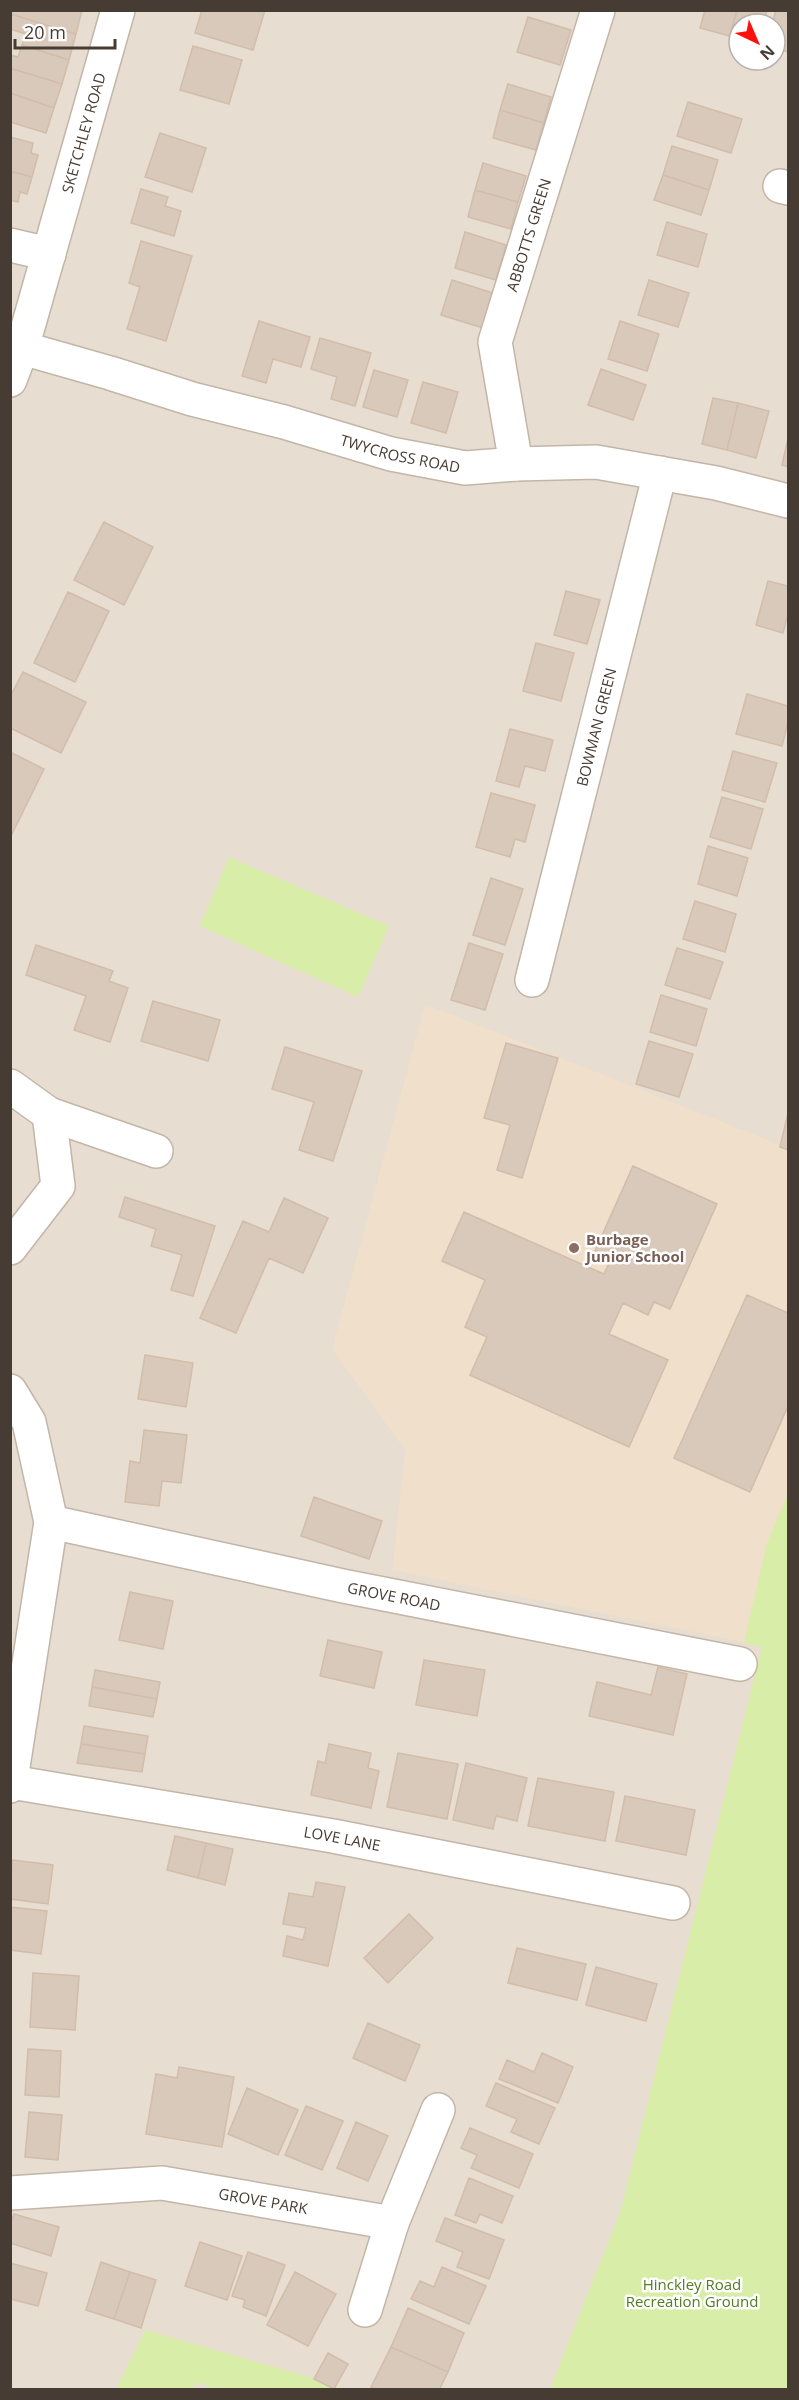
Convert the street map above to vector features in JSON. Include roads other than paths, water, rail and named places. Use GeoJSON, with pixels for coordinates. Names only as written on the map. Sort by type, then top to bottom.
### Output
{"type":"FeatureCollection","features":[{"type":"Feature","properties":{"kind":"street","name":"SKETCHLEY ROAD"},"geometry":{"type":"LineString","coordinates":[[49,254],[118,10]]}},
{"type":"Feature","properties":{"kind":"street","name":"ABBOTTS GREEN"},"geometry":{"type":"LineString","coordinates":[[516,464],[495,342],[598,10]]}},
{"type":"Feature","properties":{"kind":"street"},"geometry":{"type":"LineString","coordinates":[[10,245],[49,254],[22,348],[10,380]]}},
{"type":"Feature","properties":{"kind":"street","name":"TWYCROSS ROAD"},"geometry":{"type":"LineString","coordinates":[[22,348],[110,372],[192,399],[284,422],[391,454],[465,468],[596,462],[716,483],[789,501]]}},
{"type":"Feature","properties":{"kind":"street","name":"BOWMAN GREEN"},"geometry":{"type":"LineString","coordinates":[[532,980],[660,473]]}},
{"type":"Feature","properties":{"kind":"street"},"geometry":{"type":"LineString","coordinates":[[10,1086],[49,1114],[156,1151]]}},
{"type":"Feature","properties":{"kind":"street"},"geometry":{"type":"LineString","coordinates":[[10,1248],[58,1186],[49,1114]]}},
{"type":"Feature","properties":{"kind":"street"},"geometry":{"type":"LineString","coordinates":[[10,1391],[29,1422],[51,1522],[11,1784]]}},
{"type":"Feature","properties":{"kind":"street","name":"GROVE ROAD"},"geometry":{"type":"LineString","coordinates":[[51,1522],[343,1586],[740,1664]]}},
{"type":"Feature","properties":{"kind":"street","name":"LOVE LANE"},"geometry":{"type":"LineString","coordinates":[[11,1784],[333,1836],[673,1903]]}},
{"type":"Feature","properties":{"kind":"street"},"geometry":{"type":"LineString","coordinates":[[365,2310],[392,2223],[438,2110]]}},
{"type":"Feature","properties":{"kind":"street","name":"GROVE PARK"},"geometry":{"type":"LineString","coordinates":[[10,2193],[162,2183],[392,2223]]}},
{"type":"Feature","properties":{"kind":"place","name":"Burbage Junior School"},"geometry":{"type":"Point","coordinates":[574,1248]}},
{"type":"Feature","properties":{"kind":"park label","name":"Hinckley Road Recreation Ground"},"geometry":{"type":"Point","coordinates":[692,2292]}}]}
